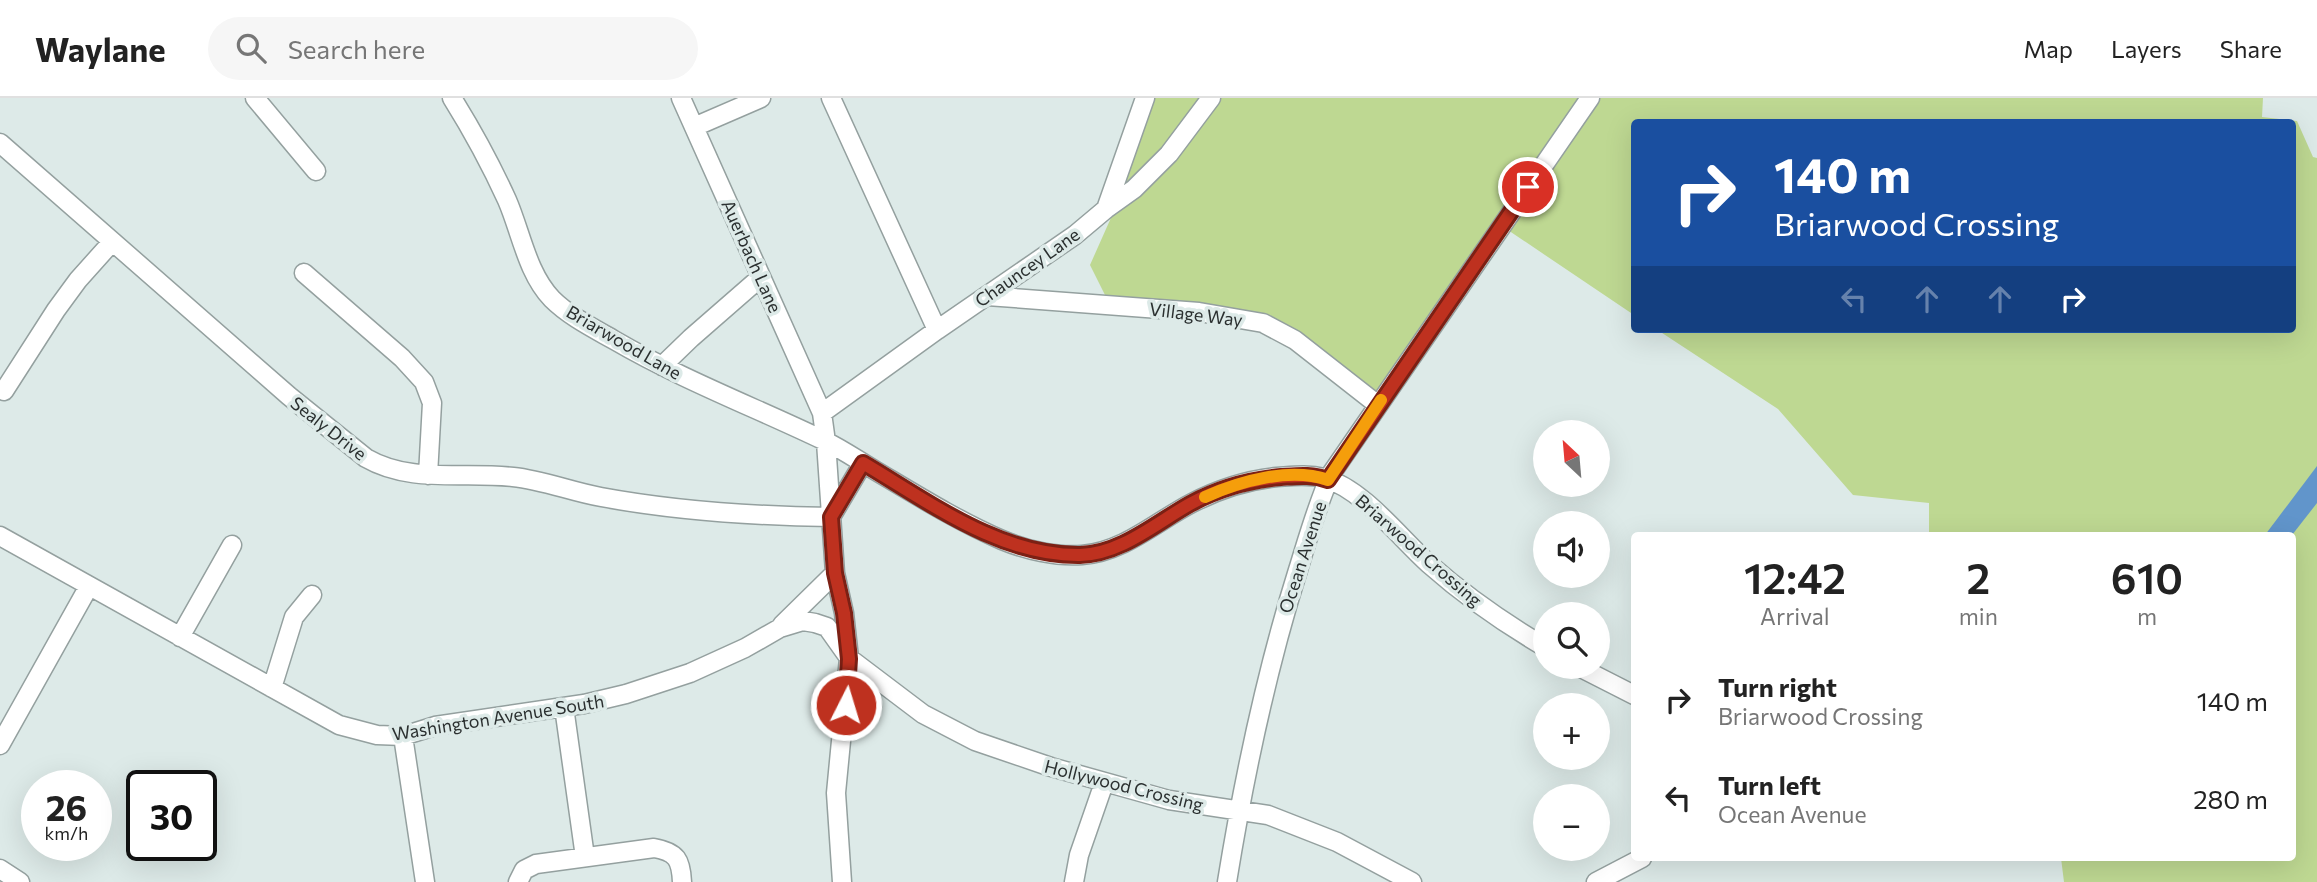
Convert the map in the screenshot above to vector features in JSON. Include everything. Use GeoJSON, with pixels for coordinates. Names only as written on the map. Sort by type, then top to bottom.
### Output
{"type":"FeatureCollection","features":[{"type":"Feature","properties":{"kind":"street"},"geometry":{"type":"LineString","coordinates":[[255,98],[316,171]]}},
{"type":"Feature","properties":{"kind":"street","name":"Briarwood Lane"},"geometry":{"type":"LineString","coordinates":[[452,98],[507,200],[530,261],[545,291],[555,301],[585,324],[662,366],[826,442]]}},
{"type":"Feature","properties":{"kind":"street","name":"Auerbach Lane"},"geometry":{"type":"LineString","coordinates":[[681,98],[822,414],[835,573],[844,613],[849,659],[836,793],[842,882]]}},
{"type":"Feature","properties":{"kind":"street"},"geometry":{"type":"LineString","coordinates":[[694,127],[761,98]]}},
{"type":"Feature","properties":{"kind":"street"},"geometry":{"type":"LineString","coordinates":[[831,98],[937,330]]}},
{"type":"Feature","properties":{"kind":"street"},"geometry":{"type":"LineString","coordinates":[[1106,209],[1145,98]]}},
{"type":"Feature","properties":{"kind":"street","name":"Chauncey Lane"},"geometry":{"type":"LineString","coordinates":[[822,414],[937,330],[1075,235],[1134,189],[1169,153],[1211,98]]}},
{"type":"Feature","properties":{"kind":"street","name":"Ocean Avenue"},"geometry":{"type":"LineString","coordinates":[[1227,882],[1256,728],[1282,622],[1328,480],[1590,98]]}},
{"type":"Feature","properties":{"kind":"street","name":"Sealy Drive"},"geometry":{"type":"LineString","coordinates":[[0,143],[289,396],[366,458],[395,471],[428,475],[477,473],[516,477],[600,497],[686,510],[753,516],[831,517]]}},
{"type":"Feature","properties":{"kind":"street"},"geometry":{"type":"LineString","coordinates":[[4,391],[55,310],[113,242]]}},
{"type":"Feature","properties":{"kind":"street"},"geometry":{"type":"LineString","coordinates":[[304,272],[402,358],[424,382],[432,403],[428,475]]}},
{"type":"Feature","properties":{"kind":"street"},"geometry":{"type":"LineString","coordinates":[[662,366],[761,277]]}},
{"type":"Feature","properties":{"kind":"street","name":"Village Way"},"geometry":{"type":"LineString","coordinates":[[986,296],[1199,312],[1263,323],[1295,340],[1378,405]]}},
{"type":"Feature","properties":{"kind":"street","name":"Briarwood Crossing"},"geometry":{"type":"LineString","coordinates":[[826,442],[946,513],[1005,541],[1044,552],[1083,555],[1132,539],[1192,503],[1232,485],[1263,478],[1304,475],[1328,480],[1343,486],[1362,500],[1428,563],[1466,594],[1533,639]]}},
{"type":"Feature","properties":{"kind":"street"},"geometry":{"type":"LineString","coordinates":[[831,517],[863,463]]}},
{"type":"Feature","properties":{"kind":"street","name":"Washington Avenue South"},"geometry":{"type":"LineString","coordinates":[[0,536],[339,725],[377,736],[403,736],[435,726],[584,704],[626,694],[690,673],[746,648],[780,628],[803,621],[827,627],[849,659]]}},
{"type":"Feature","properties":{"kind":"street"},"geometry":{"type":"LineString","coordinates":[[180,636],[232,545]]}},
{"type":"Feature","properties":{"kind":"street","name":"Washington Avenue South"},"geometry":{"type":"LineString","coordinates":[[780,628],[835,573]]}},
{"type":"Feature","properties":{"kind":"street"},"geometry":{"type":"LineString","coordinates":[[0,745],[89,586]]}},
{"type":"Feature","properties":{"kind":"street"},"geometry":{"type":"LineString","coordinates":[[272,688],[293,617],[312,594]]}},
{"type":"Feature","properties":{"kind":"street","name":"Hollywood Crossing"},"geometry":{"type":"LineString","coordinates":[[849,659],[923,714],[975,741],[1104,783],[1169,800],[1268,815],[1337,842],[1412,882]]}},
{"type":"Feature","properties":{"kind":"street"},"geometry":{"type":"LineString","coordinates":[[1603,679],[1631,693]]}},
{"type":"Feature","properties":{"kind":"street"},"geometry":{"type":"LineString","coordinates":[[564,706],[585,857]]}},
{"type":"Feature","properties":{"kind":"street"},"geometry":{"type":"LineString","coordinates":[[403,736],[425,882]]}},
{"type":"Feature","properties":{"kind":"street"},"geometry":{"type":"LineString","coordinates":[[1074,882],[1079,855],[1104,783]]}},
{"type":"Feature","properties":{"kind":"street"},"geometry":{"type":"LineString","coordinates":[[518,882],[524,870],[536,864],[654,848],[666,850],[678,860],[682,882]]}},
{"type":"Feature","properties":{"kind":"street"},"geometry":{"type":"LineString","coordinates":[[1596,882],[1636,861]]}},
{"type":"Feature","properties":{"kind":"street"},"geometry":{"type":"LineString","coordinates":[[0,869],[20,882]]}},
{"type":"Feature","properties":{"kind":"green space"},"geometry":{"type":"Polygon","coordinates":[[[1152,98],[2263,98],[2262,117],[2280,119],[1631,119],[1631,313],[1496,222],[1377,397],[1272,316],[1105,295],[1090,265],[1122,193],[1152,98]]]}},
{"type":"Feature","properties":{"kind":"green space"},"geometry":{"type":"Polygon","coordinates":[[[2297,121],[2313,157],[2317,158],[2317,882],[2064,882],[2061,861],[2296,861],[2296,532],[1929,532],[1929,503],[1853,495],[1778,409],[1662,333],[2296,333],[2297,121]]]}},
{"type":"Feature","properties":{"kind":"water"},"geometry":{"type":"Polygon","coordinates":[[[2317,466],[2317,503],[2294,532],[2267,532],[2317,466]]]}},
{"type":"Feature","properties":{"kind":"slow traffic"},"geometry":{"type":"LineString","coordinates":[[1205,497],[1232,485],[1263,478],[1304,475],[1328,480],[1381,400]]}},
{"type":"Feature","properties":{"kind":"route"},"geometry":{"type":"LineString","coordinates":[[846,705],[849,659],[844,613],[835,573],[831,517],[863,463],[946,513],[1005,541],[1044,552],[1083,555],[1132,539],[1192,503],[1232,485],[1263,478],[1304,475],[1328,480],[1528,187]]}}]}
